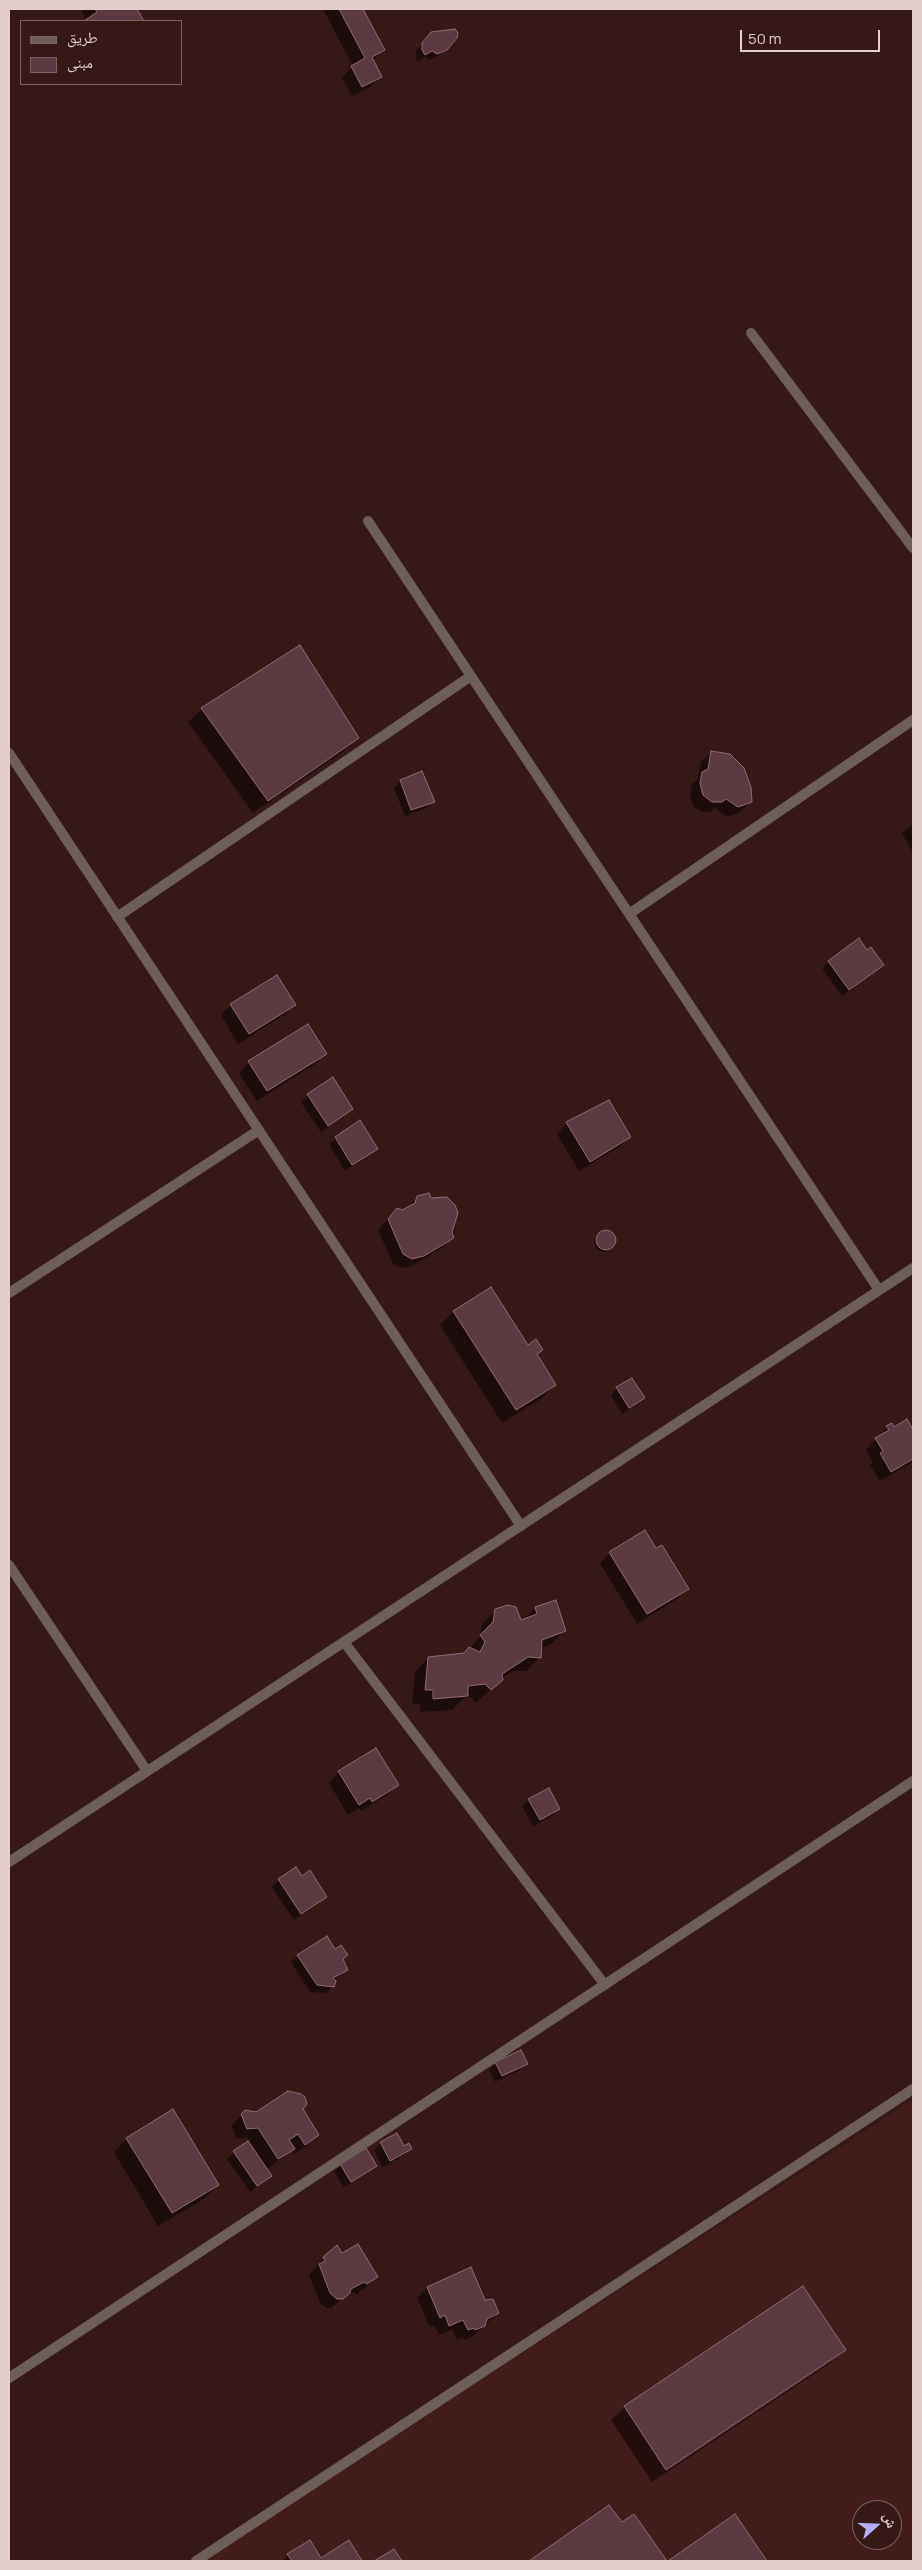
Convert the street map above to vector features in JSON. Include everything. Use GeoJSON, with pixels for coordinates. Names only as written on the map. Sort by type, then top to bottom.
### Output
{"type":"FeatureCollection","features":[{"type":"Feature","properties":{"kind":"street"},"geometry":{"type":"LineString","coordinates":[[751,333],[913,548]]}},
{"type":"Feature","properties":{"kind":"street"},"geometry":{"type":"LineString","coordinates":[[368,521],[879,1290]]}},
{"type":"Feature","properties":{"kind":"street"},"geometry":{"type":"LineString","coordinates":[[117,916],[470,676]]}},
{"type":"Feature","properties":{"kind":"street"},"geometry":{"type":"LineString","coordinates":[[629,914],[913,720]]}},
{"type":"Feature","properties":{"kind":"street"},"geometry":{"type":"LineString","coordinates":[[9,753],[521,1526]]}},
{"type":"Feature","properties":{"kind":"street"},"geometry":{"type":"LineString","coordinates":[[9,1293],[259,1130]]}},
{"type":"Feature","properties":{"kind":"street"},"geometry":{"type":"LineString","coordinates":[[9,1862],[913,1268]]}},
{"type":"Feature","properties":{"kind":"street"},"geometry":{"type":"LineString","coordinates":[[9,1565],[147,1771]]}},
{"type":"Feature","properties":{"kind":"street"},"geometry":{"type":"LineString","coordinates":[[344,1642],[605,1985]]}},
{"type":"Feature","properties":{"kind":"street"},"geometry":{"type":"LineString","coordinates":[[9,2378],[913,1781]]}},
{"type":"Feature","properties":{"kind":"street"},"geometry":{"type":"LineString","coordinates":[[196,2561],[913,2088]]}},
{"type":"Feature","properties":{"kind":"shaded area"},"geometry":{"type":"Polygon","coordinates":[[[913,2100],[913,2561],[202,2561],[913,2100]]]}},
{"type":"Feature","properties":{"kind":"building"},"geometry":{"type":"Polygon","coordinates":[[[95,9],[137,9],[143,20],[85,20],[97,12],[95,9]]]}},
{"type":"Feature","properties":{"kind":"building"},"geometry":{"type":"Polygon","coordinates":[[[339,9],[363,9],[385,50],[372,57],[382,77],[362,87],[351,66],[365,58],[339,9]]]}},
{"type":"Feature","properties":{"kind":"building"},"geometry":{"type":"Polygon","coordinates":[[[455,29],[458,33],[457,38],[447,50],[437,54],[432,51],[425,55],[422,50],[422,43],[431,32],[455,29]]]}},
{"type":"Feature","properties":{"kind":"building"},"geometry":{"type":"Polygon","coordinates":[[[300,645],[359,738],[268,801],[201,708],[300,645]]]}},
{"type":"Feature","properties":{"kind":"building"},"geometry":{"type":"Polygon","coordinates":[[[711,751],[730,754],[744,768],[751,787],[752,802],[738,807],[726,799],[722,802],[712,802],[703,795],[700,783],[702,772],[708,769],[711,751]]]}},
{"type":"Feature","properties":{"kind":"building"},"geometry":{"type":"Polygon","coordinates":[[[422,771],[435,802],[411,810],[400,780],[422,771]]]}},
{"type":"Feature","properties":{"kind":"building"},"geometry":{"type":"Polygon","coordinates":[[[859,938],[867,950],[871,947],[884,965],[849,990],[828,961],[859,938]]]}},
{"type":"Feature","properties":{"kind":"building"},"geometry":{"type":"Polygon","coordinates":[[[277,975],[296,1005],[249,1034],[230,1004],[277,975]]]}},
{"type":"Feature","properties":{"kind":"building"},"geometry":{"type":"Polygon","coordinates":[[[308,1024],[327,1054],[267,1091],[248,1061],[308,1024]]]}},
{"type":"Feature","properties":{"kind":"building"},"geometry":{"type":"Polygon","coordinates":[[[333,1077],[353,1109],[328,1126],[307,1094],[333,1077]]]}},
{"type":"Feature","properties":{"kind":"building"},"geometry":{"type":"Polygon","coordinates":[[[609,1100],[631,1137],[590,1162],[566,1122],[609,1100]]]}},
{"type":"Feature","properties":{"kind":"building"},"geometry":{"type":"Polygon","coordinates":[[[360,1120],[378,1149],[352,1165],[335,1137],[360,1120]]]}},
{"type":"Feature","properties":{"kind":"building"},"geometry":{"type":"Polygon","coordinates":[[[429,1193],[431,1198],[447,1197],[455,1205],[458,1213],[452,1232],[454,1238],[424,1256],[412,1259],[403,1254],[388,1219],[397,1208],[402,1210],[415,1203],[417,1196],[429,1193]]]}},
{"type":"Feature","properties":{"kind":"building"},"geometry":{"type":"Polygon","coordinates":[[[606,1230],[613,1233],[616,1240],[613,1247],[606,1250],[599,1247],[596,1240],[599,1233],[606,1230]]]}},
{"type":"Feature","properties":{"kind":"building"},"geometry":{"type":"Polygon","coordinates":[[[491,1287],[528,1345],[536,1339],[543,1350],[537,1354],[556,1385],[516,1410],[453,1311],[491,1287]]]}},
{"type":"Feature","properties":{"kind":"building"},"geometry":{"type":"Polygon","coordinates":[[[632,1378],[645,1398],[629,1408],[616,1387],[632,1378]]]}},
{"type":"Feature","properties":{"kind":"building"},"geometry":{"type":"Polygon","coordinates":[[[907,1419],[913,1430],[913,1459],[891,1472],[880,1453],[883,1451],[875,1438],[889,1430],[886,1426],[892,1423],[894,1427],[907,1419]]]}},
{"type":"Feature","properties":{"kind":"building"},"geometry":{"type":"Polygon","coordinates":[[[645,1530],[656,1548],[662,1545],[689,1589],[647,1614],[609,1552],[645,1530]]]}},
{"type":"Feature","properties":{"kind":"building"},"geometry":{"type":"Polygon","coordinates":[[[556,1600],[566,1631],[542,1640],[541,1658],[528,1657],[502,1674],[503,1680],[491,1690],[485,1684],[468,1686],[468,1696],[433,1699],[433,1690],[425,1690],[428,1657],[464,1653],[469,1647],[480,1652],[485,1642],[480,1635],[493,1622],[495,1609],[508,1605],[516,1607],[521,1620],[537,1614],[535,1607],[556,1600]]]}},
{"type":"Feature","properties":{"kind":"building"},"geometry":{"type":"Polygon","coordinates":[[[376,1748],[399,1785],[372,1802],[370,1798],[359,1805],[338,1771],[376,1748]]]}},
{"type":"Feature","properties":{"kind":"building"},"geometry":{"type":"Polygon","coordinates":[[[549,1788],[560,1809],[540,1820],[528,1799],[549,1788]]]}},
{"type":"Feature","properties":{"kind":"building"},"geometry":{"type":"Polygon","coordinates":[[[296,1867],[302,1876],[310,1870],[327,1897],[301,1914],[278,1879],[296,1867]]]}},
{"type":"Feature","properties":{"kind":"building"},"geometry":{"type":"Polygon","coordinates":[[[327,1936],[335,1949],[341,1945],[348,1955],[343,1959],[348,1970],[333,1978],[336,1981],[334,1987],[317,1985],[297,1955],[327,1936]]]}},
{"type":"Feature","properties":{"kind":"building"},"geometry":{"type":"Polygon","coordinates":[[[521,2050],[528,2064],[502,2076],[495,2062],[521,2050]]]}},
{"type":"Feature","properties":{"kind":"building"},"geometry":{"type":"Polygon","coordinates":[[[288,2091],[305,2097],[307,2104],[303,2109],[319,2135],[305,2145],[298,2134],[289,2140],[295,2149],[278,2159],[258,2128],[247,2129],[241,2114],[245,2110],[256,2112],[288,2091]]]}},
{"type":"Feature","properties":{"kind":"building"},"geometry":{"type":"Polygon","coordinates":[[[173,2109],[219,2185],[172,2213],[126,2138],[173,2109]]]}},
{"type":"Feature","properties":{"kind":"building"},"geometry":{"type":"Polygon","coordinates":[[[397,2133],[404,2146],[409,2143],[412,2149],[390,2161],[380,2142],[397,2133]]]}},
{"type":"Feature","properties":{"kind":"building"},"geometry":{"type":"Polygon","coordinates":[[[248,2141],[272,2176],[257,2186],[233,2151],[248,2141]]]}},
{"type":"Feature","properties":{"kind":"building"},"geometry":{"type":"Polygon","coordinates":[[[366,2148],[377,2166],[351,2182],[340,2164],[366,2148]]]}},
{"type":"Feature","properties":{"kind":"building"},"geometry":{"type":"Polygon","coordinates":[[[358,2244],[378,2277],[367,2284],[364,2282],[351,2289],[350,2293],[343,2299],[337,2299],[330,2293],[319,2264],[325,2261],[323,2257],[337,2245],[342,2253],[358,2244]]]}},
{"type":"Feature","properties":{"kind":"building"},"geometry":{"type":"Polygon","coordinates":[[[471,2267],[485,2300],[493,2299],[499,2313],[487,2319],[485,2326],[475,2330],[474,2328],[468,2330],[463,2320],[449,2326],[445,2315],[440,2318],[427,2287],[471,2267]]]}},
{"type":"Feature","properties":{"kind":"building"},"geometry":{"type":"Polygon","coordinates":[[[803,2286],[846,2350],[666,2470],[624,2406],[803,2286]]]}},
{"type":"Feature","properties":{"kind":"building"},"geometry":{"type":"Polygon","coordinates":[[[609,2505],[622,2522],[634,2514],[667,2561],[529,2561],[609,2505]]]}},
{"type":"Feature","properties":{"kind":"building"},"geometry":{"type":"Polygon","coordinates":[[[735,2514],[767,2561],[668,2561],[735,2514]]]}},
{"type":"Feature","properties":{"kind":"building"},"geometry":{"type":"Polygon","coordinates":[[[310,2540],[321,2558],[349,2540],[362,2561],[292,2561],[287,2554],[310,2540]]]}},
{"type":"Feature","properties":{"kind":"building"},"geometry":{"type":"Polygon","coordinates":[[[394,2549],[402,2561],[374,2561],[394,2549]]]}}]}
